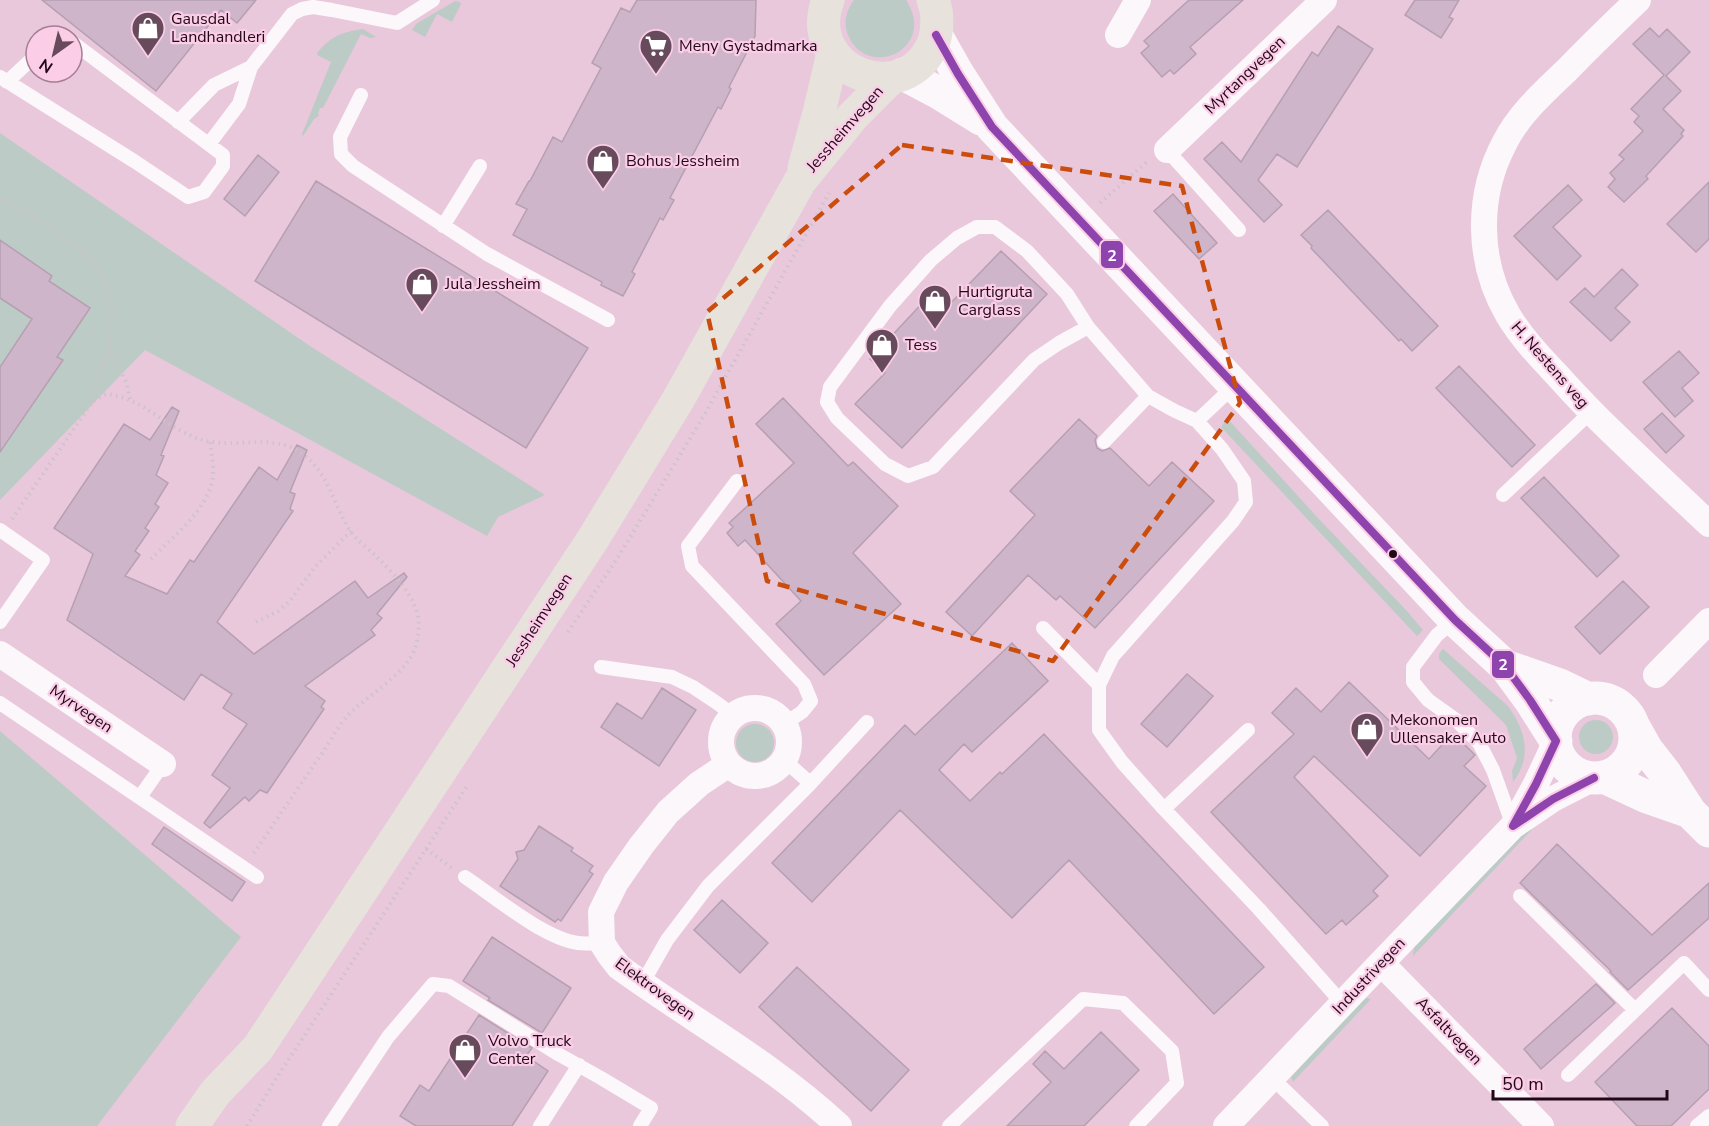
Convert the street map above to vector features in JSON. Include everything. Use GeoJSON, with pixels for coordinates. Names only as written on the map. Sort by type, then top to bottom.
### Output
{"type":"FeatureCollection","features":[{"type":"Feature","properties":{"kind":"main road"},"geometry":{"type":"LineString","coordinates":[[828,0],[824,24],[826,39],[844,65],[858,74],[874,78],[897,76]]}},
{"type":"Feature","properties":{"kind":"main road"},"geometry":{"type":"LineString","coordinates":[[933,0],[937,19],[936,35]]}},
{"type":"Feature","properties":{"kind":"main road","name":"Jessheimvegen"},"geometry":{"type":"LineString","coordinates":[[221,1126],[233,1106],[258,1048],[593,539],[678,400],[800,181],[853,116],[897,76],[915,67],[924,58],[936,35]]}},
{"type":"Feature","properties":{"kind":"main road","name":"Jessheimvegen"},"geometry":{"type":"LineString","coordinates":[[800,181],[833,52]]}},
{"type":"Feature","properties":{"kind":"main road","name":"Jessheimvegen"},"geometry":{"type":"LineString","coordinates":[[192,1126],[215,1093],[258,1048]]}},
{"type":"Feature","properties":{"kind":"street"},"geometry":{"type":"LineString","coordinates":[[1118,35],[1138,0]]}},
{"type":"Feature","properties":{"kind":"street","name":"Myrtangvegen"},"geometry":{"type":"LineString","coordinates":[[1167,150],[1324,0]]}},
{"type":"Feature","properties":{"kind":"street","name":"H. Nestens veg"},"geometry":{"type":"LineString","coordinates":[[1638,0],[1542,94],[1505,141],[1494,167],[1488,190],[1483,240],[1495,288],[1508,316],[1534,351],[1592,412],[1709,524]]}},
{"type":"Feature","properties":{"kind":"street"},"geometry":{"type":"LineString","coordinates":[[936,35],[992,127],[1455,620],[1505,666],[1530,700],[1556,741],[1561,758],[1570,768],[1578,774],[1599,777],[1647,796],[1699,822]]}},
{"type":"Feature","properties":{"kind":"street"},"geometry":{"type":"LineString","coordinates":[[897,76],[939,93],[992,127]]}},
{"type":"Feature","properties":{"kind":"street"},"geometry":{"type":"LineString","coordinates":[[1656,675],[1709,621]]}},
{"type":"Feature","properties":{"kind":"street","name":"Myrvegen"},"geometry":{"type":"LineString","coordinates":[[0,654],[163,764]]}},
{"type":"Feature","properties":{"kind":"street"},"geometry":{"type":"LineString","coordinates":[[1505,666],[1560,685],[1589,699]]}},
{"type":"Feature","properties":{"kind":"street"},"geometry":{"type":"LineString","coordinates":[[1556,741],[1556,731],[1562,716],[1573,705],[1598,698],[1617,704],[1630,717],[1647,750],[1699,822]]}},
{"type":"Feature","properties":{"kind":"street"},"geometry":{"type":"LineString","coordinates":[[755,708],[776,715],[784,724],[788,735],[788,746],[778,766],[759,775],[747,775],[737,771],[729,764],[723,754],[721,744],[726,723],[733,715],[755,708]]}},
{"type":"Feature","properties":{"kind":"street"},"geometry":{"type":"LineString","coordinates":[[1599,777],[1619,770],[1629,759],[1635,742],[1633,725]]}},
{"type":"Feature","properties":{"kind":"street","name":"Industrivegen"},"geometry":{"type":"LineString","coordinates":[[1513,826],[1556,741]]}},
{"type":"Feature","properties":{"kind":"street","name":"Elektrovegen"},"geometry":{"type":"LineString","coordinates":[[729,764],[699,784],[668,812],[641,846],[616,882],[601,912],[602,943],[619,967],[756,1060],[797,1090],[839,1126]]}},
{"type":"Feature","properties":{"kind":"street","name":"Industrivegen"},"geometry":{"type":"LineString","coordinates":[[1226,1126],[1513,826],[1553,799],[1599,777]]}},
{"type":"Feature","properties":{"kind":"street","name":"Asfaltvegen"},"geometry":{"type":"LineString","coordinates":[[1381,963],[1541,1126]]}},
{"type":"Feature","properties":{"kind":"lane"},"geometry":{"type":"LineString","coordinates":[[209,144],[239,104],[250,67],[291,14],[302,9],[313,8],[398,23],[433,0]]}},
{"type":"Feature","properties":{"kind":"lane"},"geometry":{"type":"LineString","coordinates":[[24,65],[4,80],[188,197],[204,192],[223,166],[223,155],[84,51]]}},
{"type":"Feature","properties":{"kind":"lane"},"geometry":{"type":"LineString","coordinates":[[178,122],[214,85],[250,67]]}},
{"type":"Feature","properties":{"kind":"lane"},"geometry":{"type":"LineString","coordinates":[[361,96],[340,137],[341,154],[352,166],[487,254],[608,320]]}},
{"type":"Feature","properties":{"kind":"lane"},"geometry":{"type":"LineString","coordinates":[[1167,150],[1239,230]]}},
{"type":"Feature","properties":{"kind":"lane"},"geometry":{"type":"LineString","coordinates":[[443,226],[480,166]]}},
{"type":"Feature","properties":{"kind":"lane"},"geometry":{"type":"LineString","coordinates":[[1088,327],[1034,360],[933,467],[908,476],[885,464],[837,418],[827,402],[830,387],[890,306],[931,260],[957,238],[977,227],[995,227],[1027,251],[1068,294],[1088,327],[1148,396],[1197,421],[1222,449],[1244,481],[1246,502],[1233,521],[1113,656],[1099,685],[1098,730],[1122,762],[1164,809],[1259,909],[1343,1004]]}},
{"type":"Feature","properties":{"kind":"lane"},"geometry":{"type":"LineString","coordinates":[[1197,421],[1234,387]]}},
{"type":"Feature","properties":{"kind":"lane"},"geometry":{"type":"LineString","coordinates":[[1104,442],[1148,396]]}},
{"type":"Feature","properties":{"kind":"lane"},"geometry":{"type":"LineString","coordinates":[[1503,495],[1592,412]]}},
{"type":"Feature","properties":{"kind":"lane"},"geometry":{"type":"LineString","coordinates":[[736,481],[688,546],[692,566],[804,684],[811,700],[802,712],[784,724]]}},
{"type":"Feature","properties":{"kind":"lane"},"geometry":{"type":"LineString","coordinates":[[0,622],[42,560],[2,531]]}},
{"type":"Feature","properties":{"kind":"lane"},"geometry":{"type":"LineString","coordinates":[[1455,620],[1437,635],[1413,667],[1413,682],[1428,700],[1456,720],[1479,743],[1493,770],[1513,826]]}},
{"type":"Feature","properties":{"kind":"lane"},"geometry":{"type":"LineString","coordinates":[[1043,628],[1099,685]]}},
{"type":"Feature","properties":{"kind":"lane"},"geometry":{"type":"LineString","coordinates":[[601,667],[672,677],[733,715]]}},
{"type":"Feature","properties":{"kind":"lane"},"geometry":{"type":"LineString","coordinates":[[0,703],[257,877]]}},
{"type":"Feature","properties":{"kind":"lane"},"geometry":{"type":"LineString","coordinates":[[642,984],[667,940],[708,886],[867,722]]}},
{"type":"Feature","properties":{"kind":"lane"},"geometry":{"type":"LineString","coordinates":[[1164,809],[1248,730]]}},
{"type":"Feature","properties":{"kind":"lane"},"geometry":{"type":"LineString","coordinates":[[783,759],[810,783]]}},
{"type":"Feature","properties":{"kind":"lane"},"geometry":{"type":"LineString","coordinates":[[140,797],[163,764]]}},
{"type":"Feature","properties":{"kind":"lane"},"geometry":{"type":"LineString","coordinates":[[465,877],[544,931],[558,938],[579,943],[602,943]]}},
{"type":"Feature","properties":{"kind":"lane"},"geometry":{"type":"LineString","coordinates":[[1520,896],[1635,1010]]}},
{"type":"Feature","properties":{"kind":"lane"},"geometry":{"type":"LineString","coordinates":[[1568,1075],[1684,963],[1709,990]]}},
{"type":"Feature","properties":{"kind":"lane"},"geometry":{"type":"LineString","coordinates":[[329,1126],[388,1037],[433,984],[449,986],[651,1108],[640,1126]]}},
{"type":"Feature","properties":{"kind":"lane"},"geometry":{"type":"LineString","coordinates":[[949,1126],[1083,999],[1123,1003],[1172,1051],[1177,1083],[1136,1126]]}},
{"type":"Feature","properties":{"kind":"lane"},"geometry":{"type":"LineString","coordinates":[[540,1126],[579,1065]]}},
{"type":"Feature","properties":{"kind":"lane"},"geometry":{"type":"LineString","coordinates":[[1272,1078],[1322,1126]]}},
{"type":"Feature","properties":{"kind":"lane"},"geometry":{"type":"LineString","coordinates":[[1697,1126],[1709,1116]]}},
{"type":"Feature","properties":{"kind":"path"},"geometry":{"type":"LineString","coordinates":[[1097,206],[1154,155],[1167,150]]}},
{"type":"Feature","properties":{"kind":"path"},"geometry":{"type":"LineString","coordinates":[[0,200],[20,208],[68,240],[95,264],[102,274],[109,296],[111,331],[93,401],[2,531]]}},
{"type":"Feature","properties":{"kind":"path"},"geometry":{"type":"LineString","coordinates":[[108,347],[126,382],[131,399]]}},
{"type":"Feature","properties":{"kind":"path"},"geometry":{"type":"LineString","coordinates":[[93,401],[106,393],[131,399],[191,436],[224,444],[274,442],[304,455],[325,479],[351,531],[394,575],[411,599],[418,617],[418,634],[414,651],[405,664],[350,713],[244,867]]}},
{"type":"Feature","properties":{"kind":"path"},"geometry":{"type":"LineString","coordinates":[[151,559],[190,520],[212,485],[210,442]]}},
{"type":"Feature","properties":{"kind":"path"},"geometry":{"type":"LineString","coordinates":[[256,622],[278,611],[289,602],[315,567],[351,531]]}},
{"type":"Feature","properties":{"kind":"path"},"geometry":{"type":"LineString","coordinates":[[426,849],[465,877]]}},
{"type":"Feature","properties":{"kind":"highlighted area"},"geometry":{"type":"Polygon","coordinates":[[[902,145],[1182,186],[1240,403],[1053,661],[767,581],[707,312],[902,145]]]}},
{"type":"Feature","properties":{"kind":"shaded area"},"geometry":{"type":"Polygon","coordinates":[[[854,0],[906,0],[913,17],[913,33],[907,45],[896,53],[883,57],[870,56],[857,49],[848,35],[846,26],[847,13],[854,0]]]}},
{"type":"Feature","properties":{"kind":"shaded area"},"geometry":{"type":"Polygon","coordinates":[[[455,1],[461,4],[452,22],[437,14],[425,37],[412,30],[416,24],[455,1]]]}},
{"type":"Feature","properties":{"kind":"shaded area"},"geometry":{"type":"Polygon","coordinates":[[[363,29],[376,37],[370,38],[361,34],[323,108],[320,108],[319,116],[314,119],[303,136],[331,62],[317,53],[327,42],[337,36],[363,29]]]}},
{"type":"Feature","properties":{"kind":"shaded area"},"geometry":{"type":"Polygon","coordinates":[[[0,133],[310,346],[545,495],[498,517],[487,536],[145,350],[0,500],[0,133]]]}},
{"type":"Feature","properties":{"kind":"shaded area"},"geometry":{"type":"Polygon","coordinates":[[[1227,418],[1406,610],[1423,630],[1417,636],[1221,427],[1227,418]]]}},
{"type":"Feature","properties":{"kind":"shaded area"},"geometry":{"type":"Polygon","coordinates":[[[1443,649],[1508,706],[1519,724],[1525,753],[1523,763],[1513,782],[1512,771],[1517,758],[1506,725],[1439,659],[1439,654],[1443,649]]]}},
{"type":"Feature","properties":{"kind":"shaded area"},"geometry":{"type":"Polygon","coordinates":[[[1596,720],[1608,725],[1613,737],[1608,749],[1596,754],[1584,749],[1579,737],[1584,725],[1596,720]]]}},
{"type":"Feature","properties":{"kind":"shaded area"},"geometry":{"type":"Polygon","coordinates":[[[755,724],[768,730],[774,743],[768,756],[755,762],[742,756],[736,743],[742,730],[755,724]]]}},
{"type":"Feature","properties":{"kind":"shaded area"},"geometry":{"type":"Polygon","coordinates":[[[0,731],[241,937],[97,1126],[0,1126],[0,731]]]}},
{"type":"Feature","properties":{"kind":"shaded area"},"geometry":{"type":"Polygon","coordinates":[[[1537,824],[1413,956],[1414,948],[1419,940],[1526,828],[1537,824]]]}},
{"type":"Feature","properties":{"kind":"shaded area"},"geometry":{"type":"Polygon","coordinates":[[[1363,999],[1371,999],[1293,1082],[1291,1077],[1363,999]]]}},
{"type":"Feature","properties":{"kind":"building","name":"Gausdal Landhandleri"},"geometry":{"type":"Polygon","coordinates":[[[42,0],[256,0],[237,23],[221,10],[156,91],[84,34],[84,24],[72,24],[42,0]]]}},
{"type":"Feature","properties":{"kind":"building"},"geometry":{"type":"Polygon","coordinates":[[[637,0],[756,0],[755,36],[729,87],[731,89],[721,109],[718,107],[670,198],[674,200],[663,220],[660,218],[632,272],[635,274],[623,296],[601,285],[602,282],[513,235],[527,209],[516,204],[553,137],[562,142],[601,68],[592,63],[621,8],[630,12],[637,0]]]}},
{"type":"Feature","properties":{"kind":"building"},"geometry":{"type":"Polygon","coordinates":[[[1189,0],[1243,0],[1190,47],[1196,54],[1174,74],[1170,70],[1162,77],[1141,53],[1149,46],[1144,41],[1189,0]]]}},
{"type":"Feature","properties":{"kind":"building"},"geometry":{"type":"Polygon","coordinates":[[[1415,0],[1459,0],[1449,17],[1453,19],[1441,38],[1405,15],[1415,0]]]}},
{"type":"Feature","properties":{"kind":"building"},"geometry":{"type":"Polygon","coordinates":[[[1338,26],[1373,49],[1297,167],[1277,154],[1258,180],[1282,205],[1264,222],[1204,159],[1222,142],[1241,162],[1312,52],[1318,56],[1338,26]]]}},
{"type":"Feature","properties":{"kind":"building"},"geometry":{"type":"Polygon","coordinates":[[[1650,28],[1659,37],[1667,29],[1690,52],[1666,76],[1681,91],[1663,109],[1684,130],[1681,134],[1683,136],[1646,176],[1648,179],[1624,202],[1608,187],[1615,179],[1610,173],[1624,159],[1619,155],[1643,131],[1634,122],[1639,116],[1631,109],[1664,75],[1633,44],[1650,28]]]}},
{"type":"Feature","properties":{"kind":"building"},"geometry":{"type":"Polygon","coordinates":[[[258,155],[279,172],[245,216],[224,199],[258,155]]]}},
{"type":"Feature","properties":{"kind":"building"},"geometry":{"type":"Polygon","coordinates":[[[316,181],[588,348],[526,448],[255,281],[316,181]]]}},
{"type":"Feature","properties":{"kind":"building"},"geometry":{"type":"Polygon","coordinates":[[[1709,182],[1709,239],[1696,252],[1667,224],[1709,182]]]}},
{"type":"Feature","properties":{"kind":"building"},"geometry":{"type":"Polygon","coordinates":[[[1568,185],[1582,200],[1553,227],[1581,256],[1557,280],[1514,236],[1568,185]]]}},
{"type":"Feature","properties":{"kind":"building"},"geometry":{"type":"Polygon","coordinates":[[[1173,194],[1217,243],[1199,259],[1154,211],[1173,194]]]}},
{"type":"Feature","properties":{"kind":"building"},"geometry":{"type":"Polygon","coordinates":[[[1328,210],[1438,326],[1412,351],[1401,339],[1399,341],[1301,235],[1328,210]]]}},
{"type":"Feature","properties":{"kind":"building"},"geometry":{"type":"Polygon","coordinates":[[[0,240],[52,276],[49,281],[90,308],[57,357],[63,360],[0,452],[0,367],[32,319],[0,298],[0,240]]]}},
{"type":"Feature","properties":{"kind":"building"},"geometry":{"type":"Polygon","coordinates":[[[1001,251],[1047,294],[902,448],[855,404],[885,373],[870,359],[928,297],[943,311],[1001,251]]]}},
{"type":"Feature","properties":{"kind":"building"},"geometry":{"type":"Polygon","coordinates":[[[1622,269],[1638,285],[1615,308],[1630,322],[1611,341],[1570,302],[1585,288],[1594,297],[1622,269]]]}},
{"type":"Feature","properties":{"kind":"building"},"geometry":{"type":"Polygon","coordinates":[[[1679,351],[1699,373],[1682,388],[1693,401],[1675,417],[1643,382],[1679,351]]]}},
{"type":"Feature","properties":{"kind":"building"},"geometry":{"type":"Polygon","coordinates":[[[1459,366],[1535,445],[1512,467],[1436,388],[1459,366]]]}},
{"type":"Feature","properties":{"kind":"building"},"geometry":{"type":"Polygon","coordinates":[[[783,398],[848,466],[853,462],[898,506],[853,553],[901,604],[824,675],[776,624],[801,601],[745,540],[738,546],[727,533],[733,527],[729,523],[794,463],[756,424],[783,398]]]}},
{"type":"Feature","properties":{"kind":"building"},"geometry":{"type":"Polygon","coordinates":[[[172,407],[179,411],[161,455],[164,456],[156,475],[168,483],[155,504],[159,507],[145,528],[149,531],[135,551],[140,555],[125,576],[167,594],[190,560],[194,562],[259,467],[277,480],[297,445],[307,450],[290,492],[295,494],[290,509],[293,511],[217,622],[254,654],[355,581],[368,598],[404,573],[407,577],[377,614],[382,618],[371,630],[375,635],[305,686],[325,701],[321,707],[324,709],[267,793],[260,790],[249,801],[245,797],[210,828],[204,823],[230,788],[212,775],[247,724],[223,708],[232,694],[201,674],[184,700],[67,620],[93,554],[54,528],[124,424],[150,440],[172,407]]]}},
{"type":"Feature","properties":{"kind":"building"},"geometry":{"type":"Polygon","coordinates":[[[1662,413],[1684,436],[1666,453],[1644,429],[1662,413]]]}},
{"type":"Feature","properties":{"kind":"building"},"geometry":{"type":"Polygon","coordinates":[[[1079,419],[1097,436],[1095,440],[1097,448],[1102,451],[1110,448],[1149,486],[1172,462],[1214,501],[1095,628],[1060,596],[1056,600],[1028,575],[972,636],[946,612],[1035,515],[1010,491],[1079,419]]]}},
{"type":"Feature","properties":{"kind":"building"},"geometry":{"type":"Polygon","coordinates":[[[1544,477],[1619,556],[1597,577],[1521,498],[1544,477]]]}},
{"type":"Feature","properties":{"kind":"building"},"geometry":{"type":"Polygon","coordinates":[[[1623,581],[1649,607],[1600,654],[1575,627],[1623,581]]]}},
{"type":"Feature","properties":{"kind":"building"},"geometry":{"type":"Polygon","coordinates":[[[1012,643],[1048,681],[972,752],[964,744],[939,770],[970,801],[1044,734],[1264,967],[1214,1014],[1069,860],[1012,918],[900,810],[812,902],[772,863],[905,725],[915,735],[1012,643]]]}},
{"type":"Feature","properties":{"kind":"building"},"geometry":{"type":"Polygon","coordinates":[[[1187,674],[1213,696],[1167,747],[1141,724],[1187,674]]]}},
{"type":"Feature","properties":{"kind":"building"},"geometry":{"type":"Polygon","coordinates":[[[1349,682],[1429,759],[1453,733],[1475,755],[1464,766],[1486,786],[1420,856],[1314,756],[1294,777],[1388,876],[1373,891],[1378,896],[1346,925],[1342,920],[1326,934],[1211,812],[1294,734],[1272,713],[1296,688],[1321,712],[1349,682]]]}},
{"type":"Feature","properties":{"kind":"building"},"geometry":{"type":"Polygon","coordinates":[[[662,688],[696,710],[659,766],[601,727],[617,703],[642,719],[662,688]]]}},
{"type":"Feature","properties":{"kind":"building"},"geometry":{"type":"Polygon","coordinates":[[[539,826],[573,848],[571,851],[593,866],[589,871],[593,874],[561,921],[558,919],[555,922],[500,886],[518,859],[516,852],[524,850],[539,826]]]}},
{"type":"Feature","properties":{"kind":"building"},"geometry":{"type":"Polygon","coordinates":[[[164,827],[245,882],[232,901],[152,844],[164,827]]]}},
{"type":"Feature","properties":{"kind":"building"},"geometry":{"type":"Polygon","coordinates":[[[1557,844],[1652,935],[1709,883],[1709,918],[1628,990],[1520,883],[1557,844]]]}},
{"type":"Feature","properties":{"kind":"building"},"geometry":{"type":"Polygon","coordinates":[[[722,900],[768,943],[740,973],[694,930],[722,900]]]}},
{"type":"Feature","properties":{"kind":"building"},"geometry":{"type":"Polygon","coordinates":[[[492,937],[571,988],[542,1033],[488,1000],[490,998],[463,981],[492,937]]]}},
{"type":"Feature","properties":{"kind":"building"},"geometry":{"type":"Polygon","coordinates":[[[797,967],[909,1070],[871,1111],[759,1007],[797,967]]]}},
{"type":"Feature","properties":{"kind":"building"},"geometry":{"type":"Polygon","coordinates":[[[1596,984],[1615,1003],[1541,1069],[1524,1049],[1596,984]]]}},
{"type":"Feature","properties":{"kind":"building"},"geometry":{"type":"Polygon","coordinates":[[[1672,1008],[1709,1046],[1709,1089],[1671,1126],[1637,1126],[1595,1082],[1672,1008]]]}},
{"type":"Feature","properties":{"kind":"building"},"geometry":{"type":"Polygon","coordinates":[[[479,1015],[532,1048],[526,1056],[548,1071],[512,1126],[416,1126],[400,1116],[420,1085],[429,1091],[479,1015]]]}},
{"type":"Feature","properties":{"kind":"building"},"geometry":{"type":"Polygon","coordinates":[[[1101,1032],[1139,1070],[1084,1126],[1007,1126],[1051,1082],[1033,1064],[1045,1051],[1064,1069],[1101,1032]]]}},
{"type":"Feature","properties":{"kind":"transit line","name":"2"},"geometry":{"type":"LineString","coordinates":[[936,35],[992,127],[1455,620],[1505,666],[1530,700],[1556,741],[1513,826],[1553,799],[1594,778]]}},
{"type":"Feature","properties":{"kind":"place","name":"Gausdal Landhandleri"},"geometry":{"type":"Point","coordinates":[148,57]}},
{"type":"Feature","properties":{"kind":"place","name":"Meny Gystadmarka"},"geometry":{"type":"Point","coordinates":[656,75]}},
{"type":"Feature","properties":{"kind":"place","name":"Bohus Jessheim"},"geometry":{"type":"Point","coordinates":[603,190]}},
{"type":"Feature","properties":{"kind":"place","name":"Jula Jessheim"},"geometry":{"type":"Point","coordinates":[422,313]}},
{"type":"Feature","properties":{"kind":"place","name":"Hurtigruta Carglass"},"geometry":{"type":"Point","coordinates":[935,330]}},
{"type":"Feature","properties":{"kind":"place","name":"Tess"},"geometry":{"type":"Point","coordinates":[882,374]}},
{"type":"Feature","properties":{"kind":"place","name":"Mekonomen Ullensaker Auto"},"geometry":{"type":"Point","coordinates":[1367,758]}},
{"type":"Feature","properties":{"kind":"place","name":"Volvo Truck Center"},"geometry":{"type":"Point","coordinates":[465,1079]}}]}
